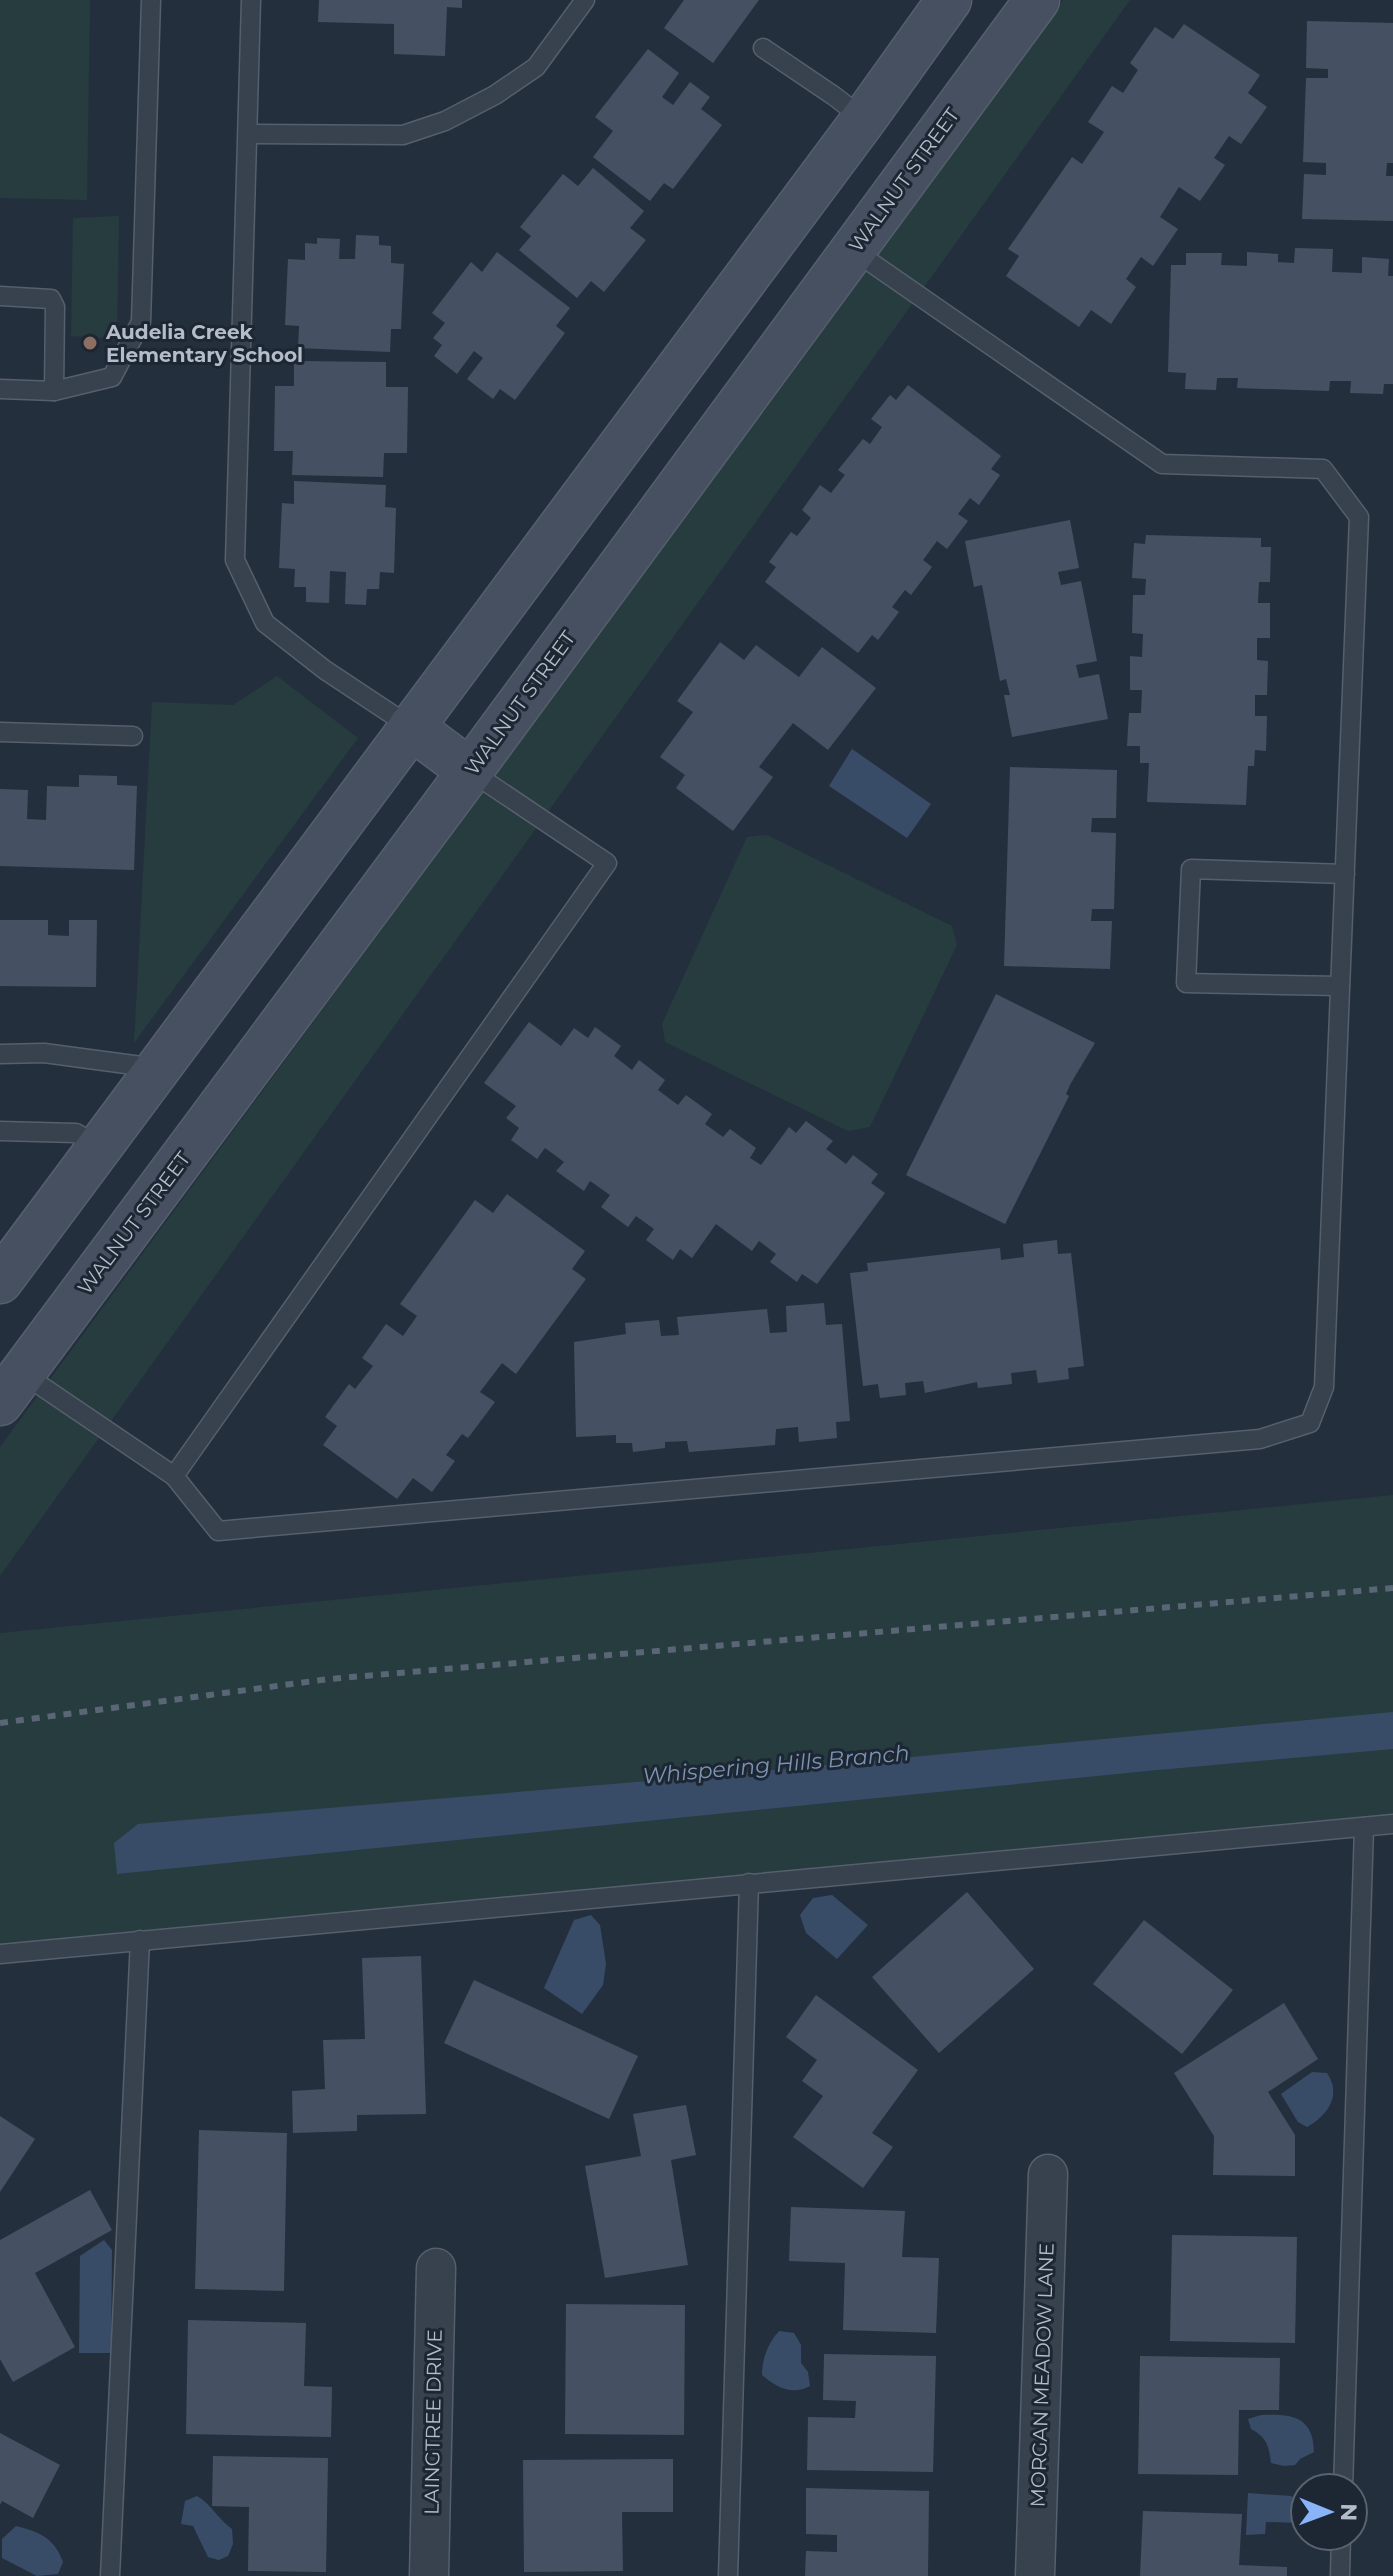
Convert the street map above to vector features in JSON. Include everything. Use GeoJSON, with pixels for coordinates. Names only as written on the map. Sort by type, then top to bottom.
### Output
{"type":"FeatureCollection","features":[{"type":"Feature","properties":{"kind":"main road"},"geometry":{"type":"LineString","coordinates":[[0,1281],[864,119],[949,0]]}},
{"type":"Feature","properties":{"kind":"main road","name":"WALNUT STREET"},"geometry":{"type":"LineString","coordinates":[[11,1388],[1037,0]]}},
{"type":"Feature","properties":{"kind":"main road"},"geometry":{"type":"LineString","coordinates":[[411,727],[470,771]]}},
{"type":"Feature","properties":{"kind":"street","name":"MORGAN MEADOW LANE"},"geometry":{"type":"LineString","coordinates":[[1035,2576],[1048,2174]]}},
{"type":"Feature","properties":{"kind":"street","name":"LAINGTREE DRIVE"},"geometry":{"type":"LineString","coordinates":[[429,2576],[436,2268]]}},
{"type":"Feature","properties":{"kind":"lane"},"geometry":{"type":"LineString","coordinates":[[0,389],[54,391],[112,377],[141,322],[151,0]]}},
{"type":"Feature","properties":{"kind":"lane"},"geometry":{"type":"LineString","coordinates":[[251,0],[235,560],[265,623],[411,727]]}},
{"type":"Feature","properties":{"kind":"lane"},"geometry":{"type":"LineString","coordinates":[[248,134],[403,135],[445,121],[495,95],[536,67],[585,0]]}},
{"type":"Feature","properties":{"kind":"lane"},"geometry":{"type":"LineString","coordinates":[[763,48],[864,119]]}},
{"type":"Feature","properties":{"kind":"lane"},"geometry":{"type":"LineString","coordinates":[[11,1388],[174,1476],[218,1531],[1260,1439],[1310,1423],[1324,1387],[1359,517],[1323,469],[1162,464],[853,250]]}},
{"type":"Feature","properties":{"kind":"lane"},"geometry":{"type":"LineString","coordinates":[[0,296],[51,299],[55,307],[54,391]]}},
{"type":"Feature","properties":{"kind":"lane"},"geometry":{"type":"LineString","coordinates":[[0,732],[133,736]]}},
{"type":"Feature","properties":{"kind":"lane"},"geometry":{"type":"LineString","coordinates":[[174,1476],[607,863],[470,771]]}},
{"type":"Feature","properties":{"kind":"lane"},"geometry":{"type":"LineString","coordinates":[[1340,986],[1186,983],[1191,869],[1345,874]]}},
{"type":"Feature","properties":{"kind":"lane"},"geometry":{"type":"LineString","coordinates":[[0,1054],[44,1053],[158,1069]]}},
{"type":"Feature","properties":{"kind":"lane"},"geometry":{"type":"LineString","coordinates":[[0,1131],[76,1133],[99,1147]]}},
{"type":"Feature","properties":{"kind":"lane"},"geometry":{"type":"LineString","coordinates":[[0,1954],[1393,1824]]}},
{"type":"Feature","properties":{"kind":"lane"},"geometry":{"type":"LineString","coordinates":[[1344,2472],[1364,1827]]}},
{"type":"Feature","properties":{"kind":"lane"},"geometry":{"type":"LineString","coordinates":[[728,2576],[749,1883]]}},
{"type":"Feature","properties":{"kind":"lane"},"geometry":{"type":"LineString","coordinates":[[110,2576],[140,1940]]}},
{"type":"Feature","properties":{"kind":"lane"},"geometry":{"type":"LineString","coordinates":[[1340,2576],[1341,2552]]}},
{"type":"Feature","properties":{"kind":"green space"},"geometry":{"type":"Polygon","coordinates":[[[0,0],[90,0],[87,200],[0,198],[0,0]]]}},
{"type":"Feature","properties":{"kind":"green space"},"geometry":{"type":"Polygon","coordinates":[[[1063,0],[1130,0],[0,1576],[0,1447],[853,290],[1063,0]]]}},
{"type":"Feature","properties":{"kind":"green space"},"geometry":{"type":"Polygon","coordinates":[[[119,216],[117,339],[71,336],[73,218],[119,216]]]}},
{"type":"Feature","properties":{"kind":"green space"},"geometry":{"type":"Polygon","coordinates":[[[277,676],[358,738],[134,1043],[152,702],[233,705],[277,676]]]}},
{"type":"Feature","properties":{"kind":"green space"},"geometry":{"type":"Polygon","coordinates":[[[767,835],[952,926],[957,945],[870,1127],[848,1131],[665,1042],[662,1024],[747,837],[767,835]]]}},
{"type":"Feature","properties":{"kind":"green space"},"geometry":{"type":"Polygon","coordinates":[[[1393,1495],[1393,1830],[0,1952],[0,1633],[1393,1495]]]}},
{"type":"Feature","properties":{"kind":"water"},"geometry":{"type":"Polygon","coordinates":[[[852,749],[931,804],[907,838],[829,786],[852,749]]]}},
{"type":"Feature","properties":{"kind":"water"},"geometry":{"type":"Polygon","coordinates":[[[1393,1712],[1393,1749],[117,1874],[114,1843],[138,1824],[719,1775],[1393,1712]]]}},
{"type":"Feature","properties":{"kind":"water"},"geometry":{"type":"Polygon","coordinates":[[[832,1895],[868,1925],[837,1959],[806,1933],[800,1915],[813,1898],[832,1895]]]}},
{"type":"Feature","properties":{"kind":"water"},"geometry":{"type":"Polygon","coordinates":[[[591,1915],[600,1925],[606,1964],[603,1985],[582,2014],[544,1988],[574,1920],[591,1915]]]}},
{"type":"Feature","properties":{"kind":"water"},"geometry":{"type":"Polygon","coordinates":[[[1312,2072],[1327,2073],[1333,2097],[1321,2117],[1307,2127],[1298,2122],[1281,2094],[1312,2072]]]}},
{"type":"Feature","properties":{"kind":"water"},"geometry":{"type":"Polygon","coordinates":[[[104,2240],[112,2250],[111,2353],[79,2353],[80,2256],[104,2240]]]}},
{"type":"Feature","properties":{"kind":"water"},"geometry":{"type":"Polygon","coordinates":[[[779,2331],[794,2333],[801,2345],[801,2363],[808,2372],[810,2386],[797,2390],[784,2389],[762,2375],[766,2352],[779,2331]]]}},
{"type":"Feature","properties":{"kind":"water"},"geometry":{"type":"Polygon","coordinates":[[[1261,2415],[1282,2415],[1305,2424],[1313,2440],[1314,2452],[1295,2465],[1271,2463],[1266,2442],[1251,2429],[1248,2419],[1261,2415]]]}},
{"type":"Feature","properties":{"kind":"water"},"geometry":{"type":"Polygon","coordinates":[[[1248,2493],[1289,2496],[1289,2523],[1266,2522],[1265,2534],[1246,2535],[1248,2493]]]}},
{"type":"Feature","properties":{"kind":"water"},"geometry":{"type":"Polygon","coordinates":[[[197,2496],[232,2529],[233,2544],[228,2556],[219,2560],[208,2557],[193,2526],[181,2524],[185,2501],[197,2496]]]}},
{"type":"Feature","properties":{"kind":"water"},"geometry":{"type":"Polygon","coordinates":[[[16,2526],[51,2542],[63,2562],[58,2574],[37,2576],[2,2558],[2,2539],[16,2526]]]}},
{"type":"Feature","properties":{"kind":"building"},"geometry":{"type":"Polygon","coordinates":[[[319,0],[462,0],[462,8],[447,7],[445,56],[394,54],[394,24],[318,22],[319,0]]]}},
{"type":"Feature","properties":{"kind":"building"},"geometry":{"type":"Polygon","coordinates":[[[684,0],[759,0],[713,63],[664,28],[684,0]]]}},
{"type":"Feature","properties":{"kind":"building"},"geometry":{"type":"Polygon","coordinates":[[[1307,21],[1393,23],[1393,163],[1387,163],[1386,176],[1393,176],[1393,221],[1302,219],[1304,174],[1326,175],[1326,163],[1303,162],[1306,78],[1328,78],[1328,69],[1306,68],[1307,21]]]}},
{"type":"Feature","properties":{"kind":"building"},"geometry":{"type":"Polygon","coordinates":[[[1184,24],[1260,75],[1248,93],[1267,107],[1241,144],[1229,136],[1214,158],[1225,165],[1200,201],[1179,187],[1160,217],[1178,229],[1153,266],[1141,257],[1126,279],[1136,287],[1111,324],[1091,310],[1079,327],[1006,276],[1019,256],[1008,249],[1072,157],[1082,164],[1104,132],[1088,122],[1112,86],[1123,93],[1138,70],[1130,63],[1155,27],[1173,39],[1184,24]]]}},
{"type":"Feature","properties":{"kind":"building"},"geometry":{"type":"Polygon","coordinates":[[[648,49],[679,73],[662,97],[673,105],[690,82],[710,97],[701,109],[722,125],[673,189],[664,183],[650,201],[593,157],[613,131],[595,117],[648,49]]]}},
{"type":"Feature","properties":{"kind":"building"},"geometry":{"type":"Polygon","coordinates":[[[593,168],[644,211],[630,228],[646,240],[604,292],[591,281],[577,298],[519,250],[531,236],[520,227],[563,174],[578,186],[593,168]]]}},
{"type":"Feature","properties":{"kind":"building"},"geometry":{"type":"Polygon","coordinates":[[[356,235],[379,236],[379,245],[391,246],[391,263],[404,264],[401,329],[391,329],[390,352],[298,348],[299,326],[285,325],[288,259],[305,260],[305,243],[317,244],[317,238],[340,239],[339,259],[355,259],[356,235]]]}},
{"type":"Feature","properties":{"kind":"building"},"geometry":{"type":"Polygon","coordinates":[[[1295,248],[1333,249],[1332,272],[1362,273],[1362,257],[1389,259],[1388,276],[1393,276],[1393,384],[1384,384],[1383,394],[1350,393],[1351,381],[1330,381],[1329,391],[1237,388],[1238,378],[1217,378],[1216,390],[1185,389],[1186,373],[1168,372],[1171,265],[1186,265],[1186,253],[1222,253],[1221,265],[1247,266],[1247,252],[1278,254],[1278,262],[1294,263],[1295,248]]]}},
{"type":"Feature","properties":{"kind":"building"},"geometry":{"type":"Polygon","coordinates":[[[497,252],[570,308],[556,326],[565,333],[515,400],[500,389],[493,399],[467,379],[483,358],[474,351],[457,374],[434,356],[442,345],[433,338],[445,323],[432,313],[471,262],[482,272],[497,252]]]}},
{"type":"Feature","properties":{"kind":"building"},"geometry":{"type":"Polygon","coordinates":[[[294,361],[386,362],[386,387],[408,387],[407,453],[384,453],[383,477],[292,475],[293,451],[274,451],[275,386],[294,386],[294,361]]]}},
{"type":"Feature","properties":{"kind":"building"},"geometry":{"type":"Polygon","coordinates":[[[908,385],[1001,456],[991,469],[1000,475],[979,505],[970,498],[958,514],[968,521],[947,549],[937,541],[923,560],[932,567],[911,595],[905,590],[892,607],[899,612],[878,640],[872,635],[858,653],[765,582],[776,567],[769,562],[791,532],[797,536],[811,518],[802,510],[820,485],[831,493],[845,475],[838,470],[863,439],[870,444],[882,427],[871,419],[890,395],[896,400],[908,385]]]}},
{"type":"Feature","properties":{"kind":"building"},"geometry":{"type":"Polygon","coordinates":[[[294,481],[386,485],[385,507],[396,508],[394,573],[380,572],[379,589],[367,589],[366,605],[345,604],[346,572],[330,571],[329,603],[306,602],[306,587],[294,587],[295,569],[279,568],[282,503],[294,504],[294,481]]]}},
{"type":"Feature","properties":{"kind":"building"},"geometry":{"type":"Polygon","coordinates":[[[1070,520],[1079,568],[1058,572],[1061,585],[1081,581],[1097,661],[1076,665],[1079,678],[1099,674],[1108,719],[1012,737],[1004,695],[1010,695],[1006,679],[1000,681],[982,585],[974,587],[965,541],[1070,520]]]}},
{"type":"Feature","properties":{"kind":"building"},"geometry":{"type":"Polygon","coordinates":[[[1146,535],[1261,538],[1261,547],[1271,547],[1270,582],[1259,582],[1258,603],[1270,603],[1270,638],[1257,638],[1257,660],[1268,661],[1267,695],[1255,695],[1255,716],[1267,716],[1266,751],[1255,750],[1254,766],[1248,766],[1246,805],[1147,802],[1149,763],[1140,763],[1140,746],[1127,746],[1129,713],[1141,713],[1142,690],[1130,690],[1130,656],[1142,657],[1143,634],[1132,633],[1133,595],[1145,595],[1146,579],[1132,578],[1134,543],[1145,544],[1146,535]]]}},
{"type":"Feature","properties":{"kind":"building"},"geometry":{"type":"Polygon","coordinates":[[[720,642],[744,660],[756,645],[799,677],[822,647],[876,688],[828,750],[793,723],[759,767],[773,777],[733,831],[676,788],[685,775],[660,757],[693,712],[677,701],[720,642]]]}},
{"type":"Feature","properties":{"kind":"building"},"geometry":{"type":"Polygon","coordinates":[[[1010,767],[1117,770],[1116,818],[1092,818],[1091,832],[1116,833],[1114,909],[1092,909],[1091,921],[1112,921],[1110,969],[1004,966],[1010,767]]]}},
{"type":"Feature","properties":{"kind":"building"},"geometry":{"type":"Polygon","coordinates":[[[79,775],[117,776],[117,785],[137,786],[134,870],[0,866],[0,789],[28,790],[27,819],[46,820],[47,786],[79,787],[79,775]]]}},
{"type":"Feature","properties":{"kind":"building"},"geometry":{"type":"Polygon","coordinates":[[[0,920],[48,920],[48,935],[69,936],[69,920],[97,920],[96,987],[0,986],[0,920]]]}},
{"type":"Feature","properties":{"kind":"building"},"geometry":{"type":"Polygon","coordinates":[[[996,994],[1095,1043],[1071,1083],[1066,1094],[1069,1096],[1005,1224],[906,1175],[996,994]]]}},
{"type":"Feature","properties":{"kind":"building"},"geometry":{"type":"Polygon","coordinates":[[[529,1022],[561,1046],[574,1028],[588,1038],[595,1027],[621,1046],[614,1056],[632,1070],[639,1060],[665,1080],[658,1090],[678,1105],[686,1095],[712,1114],[705,1124],[723,1137],[730,1129],[756,1148],[750,1158],[761,1165],[789,1127],[796,1133],[806,1121],[833,1141],[826,1149],[846,1164],[853,1155],[878,1174],[871,1183],[885,1193],[817,1284],[802,1274],[797,1282],[770,1262],[776,1254],[759,1241],[752,1251],[716,1224],[692,1258],[680,1249],[673,1260],[646,1240],[654,1229],[636,1216],[628,1227],[601,1207],[610,1195],[590,1181],[584,1191],[556,1171],[564,1162],[545,1148],[537,1159],[511,1140],[519,1128],[506,1118],[516,1106],[484,1083],[529,1022]]]}},
{"type":"Feature","properties":{"kind":"building"},"geometry":{"type":"Polygon","coordinates":[[[507,1194],[585,1251],[572,1269],[586,1279],[516,1374],[502,1363],[480,1392],[495,1402],[468,1438],[462,1434],[446,1455],[455,1461],[432,1492],[413,1478],[397,1499],[323,1445],[337,1426],[325,1417],[349,1384],[355,1389],[373,1366],[362,1358],[386,1324],[403,1336],[417,1316],[400,1304],[475,1200],[493,1213],[507,1194]]]}},
{"type":"Feature","properties":{"kind":"building"},"geometry":{"type":"Polygon","coordinates":[[[1057,1240],[1058,1254],[1071,1253],[1084,1366],[1068,1368],[1069,1379],[1038,1383],[1036,1370],[1011,1373],[1012,1384],[978,1388],[977,1382],[925,1393],[923,1381],[905,1383],[906,1395],[880,1398],[878,1384],[863,1386],[850,1273],[868,1271],[867,1263],[1000,1248],[1001,1260],[1024,1257],[1023,1244],[1057,1240]]]}},
{"type":"Feature","properties":{"kind":"building"},"geometry":{"type":"Polygon","coordinates":[[[824,1303],[826,1325],[842,1324],[850,1421],[836,1422],[837,1438],[799,1442],[798,1427],[776,1429],[775,1445],[689,1452],[687,1441],[665,1442],[665,1448],[633,1452],[632,1443],[616,1443],[616,1435],[576,1437],[574,1342],[626,1334],[625,1323],[659,1320],[661,1336],[679,1335],[677,1317],[767,1309],[770,1333],[787,1332],[786,1306],[824,1303]]]}},
{"type":"Feature","properties":{"kind":"building"},"geometry":{"type":"Polygon","coordinates":[[[967,1892],[1034,1969],[939,2053],[872,1977],[967,1892]]]}},
{"type":"Feature","properties":{"kind":"building"},"geometry":{"type":"Polygon","coordinates":[[[1144,1920],[1233,1990],[1182,2054],[1093,1984],[1144,1920]]]}},
{"type":"Feature","properties":{"kind":"building"},"geometry":{"type":"Polygon","coordinates":[[[421,1956],[426,2114],[357,2115],[357,2131],[293,2133],[292,2091],[325,2089],[323,2040],[365,2039],[362,1958],[421,1956]]]}},
{"type":"Feature","properties":{"kind":"building"},"geometry":{"type":"Polygon","coordinates":[[[474,1980],[638,2056],[609,2119],[444,2043],[474,1980]]]}},
{"type":"Feature","properties":{"kind":"building"},"geometry":{"type":"Polygon","coordinates":[[[816,1995],[918,2070],[872,2133],[893,2147],[863,2188],[793,2137],[823,2096],[802,2081],[817,2060],[786,2037],[816,1995]]]}},
{"type":"Feature","properties":{"kind":"building"},"geometry":{"type":"Polygon","coordinates":[[[1284,2003],[1318,2059],[1268,2092],[1295,2135],[1295,2176],[1213,2175],[1214,2136],[1174,2073],[1284,2003]]]}},
{"type":"Feature","properties":{"kind":"building"},"geometry":{"type":"Polygon","coordinates":[[[686,2105],[696,2155],[671,2160],[688,2265],[605,2278],[585,2166],[641,2156],[633,2114],[686,2105]]]}},
{"type":"Feature","properties":{"kind":"building"},"geometry":{"type":"Polygon","coordinates":[[[0,2116],[35,2139],[0,2192],[0,2116]]]}},
{"type":"Feature","properties":{"kind":"building"},"geometry":{"type":"Polygon","coordinates":[[[199,2130],[287,2133],[284,2291],[195,2289],[199,2130]]]}},
{"type":"Feature","properties":{"kind":"building"},"geometry":{"type":"Polygon","coordinates":[[[90,2190],[112,2230],[35,2273],[75,2347],[13,2382],[0,2359],[0,2240],[90,2190]]]}},
{"type":"Feature","properties":{"kind":"building"},"geometry":{"type":"Polygon","coordinates":[[[791,2207],[905,2211],[902,2257],[939,2258],[936,2333],[843,2330],[845,2263],[789,2261],[791,2207]]]}},
{"type":"Feature","properties":{"kind":"building"},"geometry":{"type":"Polygon","coordinates":[[[1172,2235],[1297,2237],[1295,2343],[1170,2341],[1172,2235]]]}},
{"type":"Feature","properties":{"kind":"building"},"geometry":{"type":"Polygon","coordinates":[[[566,2304],[685,2305],[684,2435],[565,2434],[566,2304]]]}},
{"type":"Feature","properties":{"kind":"building"},"geometry":{"type":"Polygon","coordinates":[[[188,2320],[306,2323],[304,2386],[332,2387],[331,2437],[186,2434],[188,2320]]]}},
{"type":"Feature","properties":{"kind":"building"},"geometry":{"type":"Polygon","coordinates":[[[824,2354],[936,2356],[933,2472],[807,2470],[808,2417],[855,2418],[856,2401],[823,2400],[824,2354]]]}},
{"type":"Feature","properties":{"kind":"building"},"geometry":{"type":"Polygon","coordinates":[[[1140,2356],[1280,2358],[1279,2410],[1239,2410],[1238,2475],[1138,2474],[1140,2356]]]}},
{"type":"Feature","properties":{"kind":"building"},"geometry":{"type":"Polygon","coordinates":[[[0,2433],[60,2465],[33,2518],[2,2501],[0,2505],[0,2433]]]}},
{"type":"Feature","properties":{"kind":"building"},"geometry":{"type":"Polygon","coordinates":[[[213,2456],[328,2458],[326,2572],[248,2571],[249,2507],[212,2506],[213,2456]]]}},
{"type":"Feature","properties":{"kind":"building"},"geometry":{"type":"Polygon","coordinates":[[[673,2459],[673,2512],[622,2512],[623,2571],[524,2572],[523,2460],[673,2459]]]}},
{"type":"Feature","properties":{"kind":"building"},"geometry":{"type":"Polygon","coordinates":[[[806,2488],[929,2491],[928,2576],[805,2576],[806,2551],[837,2552],[837,2535],[806,2534],[806,2488]]]}},
{"type":"Feature","properties":{"kind":"building"},"geometry":{"type":"Polygon","coordinates":[[[1143,2511],[1242,2514],[1239,2565],[1287,2567],[1287,2576],[1140,2576],[1143,2511]]]}},
{"type":"Feature","properties":{"kind":"railway"},"geometry":{"type":"LineString","coordinates":[[0,1723],[329,1679],[1393,1588]]}},
{"type":"Feature","properties":{"kind":"place","name":"Audelia Creek Elementary School"},"geometry":{"type":"Point","coordinates":[90,343]}},
{"type":"Feature","properties":{"kind":"water label","name":"Whispering Hills Branch"},"geometry":{"type":"Point","coordinates":[776,1764]}}]}
